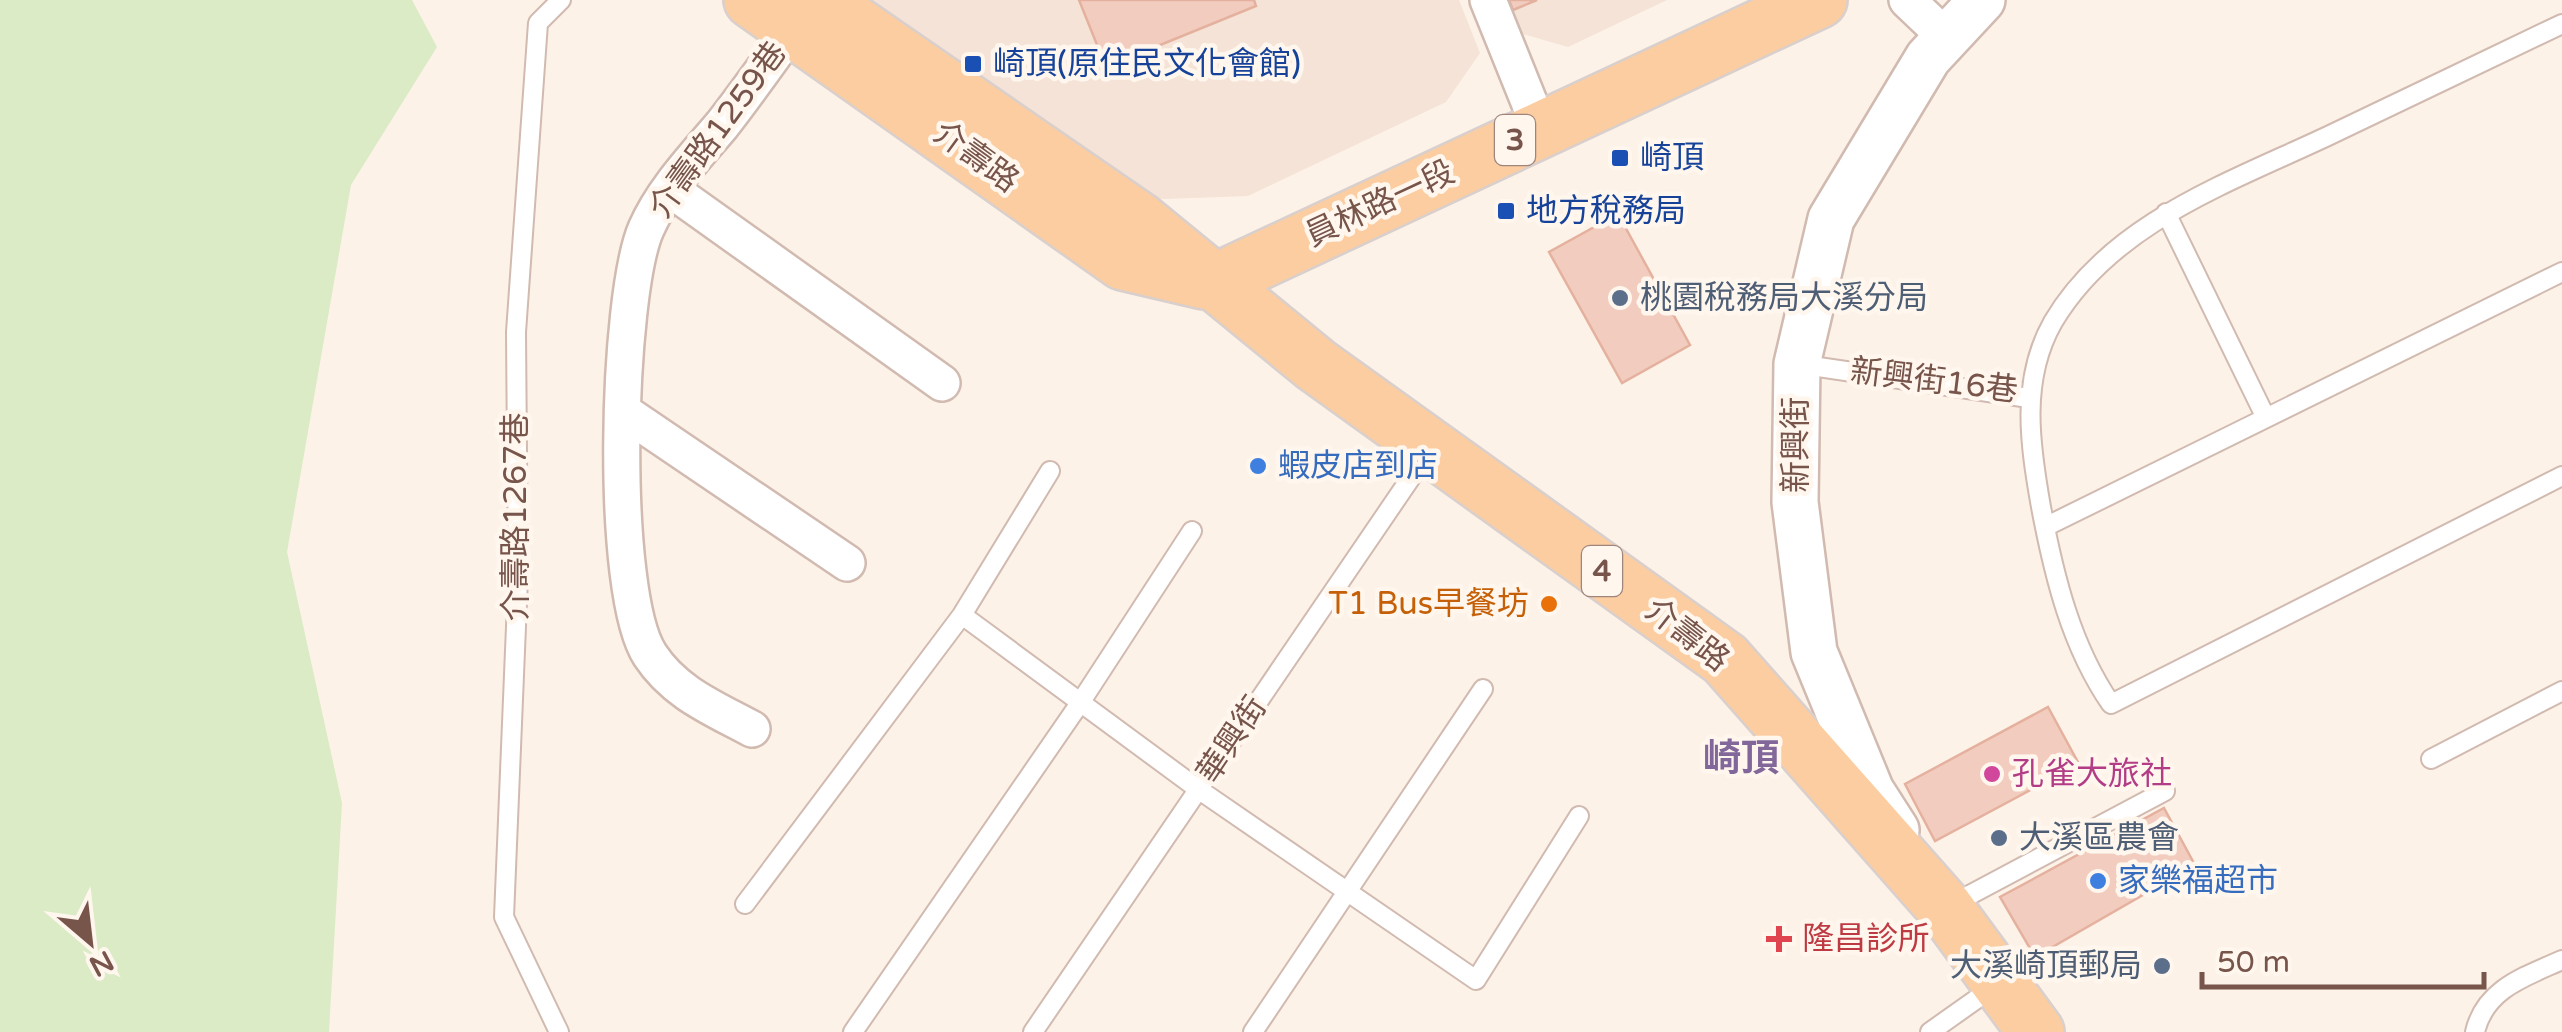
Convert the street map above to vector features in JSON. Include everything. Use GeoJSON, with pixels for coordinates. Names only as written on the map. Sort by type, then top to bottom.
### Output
{"type":"FeatureCollection","features":[{"type":"Feature","properties":{"kind":"main road","name":"員林路一段"},"geometry":{"type":"LineString","coordinates":[[1213,283],[1819,0]]}},
{"type":"Feature","properties":{"kind":"main road","name":"介壽路"},"geometry":{"type":"LineString","coordinates":[[789,9],[1122,262],[1213,283],[1431,448],[1725,659],[1945,908],[2036,1032]]}},
{"type":"Feature","properties":{"kind":"street"},"geometry":{"type":"LineString","coordinates":[[1488,0],[1540,129]]}},
{"type":"Feature","properties":{"kind":"street"},"geometry":{"type":"LineString","coordinates":[[1908,0],[1947,38]]}},
{"type":"Feature","properties":{"kind":"street","name":"新興街"},"geometry":{"type":"LineString","coordinates":[[1945,908],[1871,790],[1814,652],[1795,502],[1797,364],[1831,219],[1928,58],[1982,0]]}},
{"type":"Feature","properties":{"kind":"street","name":"介壽路1259巷"},"geometry":{"type":"LineString","coordinates":[[752,729],[678,689],[647,651],[625,556],[620,482],[629,315],[645,230],[789,9]]}},
{"type":"Feature","properties":{"kind":"street"},"geometry":{"type":"LineString","coordinates":[[670,189],[942,383]]}},
{"type":"Feature","properties":{"kind":"street"},"geometry":{"type":"LineString","coordinates":[[624,412],[847,563]]}},
{"type":"Feature","properties":{"kind":"lane","name":"介壽路1267巷"},"geometry":{"type":"LineString","coordinates":[[560,1032],[504,917],[518,578],[516,332],[538,24],[561,0]]}},
{"type":"Feature","properties":{"kind":"lane","name":"新興街16巷"},"geometry":{"type":"LineString","coordinates":[[1797,364],[2029,398],[2052,324],[2102,261],[2166,213],[2562,24]]}},
{"type":"Feature","properties":{"kind":"lane"},"geometry":{"type":"LineString","coordinates":[[2166,213],[2266,418]]}},
{"type":"Feature","properties":{"kind":"lane"},"geometry":{"type":"LineString","coordinates":[[2045,527],[2562,272]]}},
{"type":"Feature","properties":{"kind":"lane"},"geometry":{"type":"LineString","coordinates":[[2029,398],[2030,444],[2053,569],[2087,668],[2112,704],[2562,476]]}},
{"type":"Feature","properties":{"kind":"lane","name":"華興街"},"geometry":{"type":"LineString","coordinates":[[1033,1032],[1431,448]]}},
{"type":"Feature","properties":{"kind":"lane"},"geometry":{"type":"LineString","coordinates":[[744,904],[962,615],[1050,471]]}},
{"type":"Feature","properties":{"kind":"lane"},"geometry":{"type":"LineString","coordinates":[[853,1032],[1080,703],[1192,531]]}},
{"type":"Feature","properties":{"kind":"lane"},"geometry":{"type":"LineString","coordinates":[[962,615],[1198,790],[1476,980],[1579,816]]}},
{"type":"Feature","properties":{"kind":"lane"},"geometry":{"type":"LineString","coordinates":[[1253,1032],[1483,689]]}},
{"type":"Feature","properties":{"kind":"lane"},"geometry":{"type":"LineString","coordinates":[[2431,760],[2562,692]]}},
{"type":"Feature","properties":{"kind":"lane"},"geometry":{"type":"LineString","coordinates":[[1945,908],[2165,791]]}},
{"type":"Feature","properties":{"kind":"lane"},"geometry":{"type":"LineString","coordinates":[[2475,1032],[2480,1011],[2506,984],[2562,960]]}},
{"type":"Feature","properties":{"kind":"lane"},"geometry":{"type":"LineString","coordinates":[[1930,1032],[2000,983]]}},
{"type":"Feature","properties":{"kind":"shaded area"},"geometry":{"type":"Polygon","coordinates":[[[857,0],[1459,0],[1480,53],[1446,102],[1248,196],[1136,200],[857,0]]]}},
{"type":"Feature","properties":{"kind":"shaded area"},"geometry":{"type":"Polygon","coordinates":[[[1497,0],[1667,0],[1568,47],[1509,30],[1497,0]]]}},
{"type":"Feature","properties":{"kind":"green space"},"geometry":{"type":"Polygon","coordinates":[[[0,0],[412,0],[437,47],[351,185],[287,552],[342,803],[329,1032],[0,1032],[0,0]]]}},
{"type":"Feature","properties":{"kind":"building"},"geometry":{"type":"Polygon","coordinates":[[[1079,0],[1254,0],[1256,6],[1106,67],[1079,0]]]}},
{"type":"Feature","properties":{"kind":"building"},"geometry":{"type":"Polygon","coordinates":[[[1509,0],[1537,0],[1513,10],[1509,0]]]}},
{"type":"Feature","properties":{"kind":"building","name":"桃園稅務局大溪分局"},"geometry":{"type":"Polygon","coordinates":[[[1618,214],[1690,345],[1622,383],[1549,252],[1618,214]]]}},
{"type":"Feature","properties":{"kind":"building","name":"孔雀大旅社"},"geometry":{"type":"Polygon","coordinates":[[[2048,707],[2079,764],[1935,841],[1905,784],[2048,707]]]}},
{"type":"Feature","properties":{"kind":"building","name":"家樂福超市"},"geometry":{"type":"Polygon","coordinates":[[[2164,808],[2195,865],[2035,957],[2000,897],[2164,808]]]}},
{"type":"Feature","properties":{"kind":"place","name":"崎頂(原住民文化會館)"},"geometry":{"type":"Point","coordinates":[973,64]}},
{"type":"Feature","properties":{"kind":"place","name":"崎頂"},"geometry":{"type":"Point","coordinates":[1620,158]}},
{"type":"Feature","properties":{"kind":"place","name":"地方稅務局"},"geometry":{"type":"Point","coordinates":[1506,211]}},
{"type":"Feature","properties":{"kind":"place","name":"桃園稅務局大溪分局"},"geometry":{"type":"Point","coordinates":[1620,298]}},
{"type":"Feature","properties":{"kind":"place","name":"蝦皮店到店"},"geometry":{"type":"Point","coordinates":[1258,466]}},
{"type":"Feature","properties":{"kind":"place","name":"T1 Bus早餐坊"},"geometry":{"type":"Point","coordinates":[1549,604]}},
{"type":"Feature","properties":{"kind":"place","name":"孔雀大旅社"},"geometry":{"type":"Point","coordinates":[1992,774]}},
{"type":"Feature","properties":{"kind":"place","name":"大溪區農會"},"geometry":{"type":"Point","coordinates":[1999,838]}},
{"type":"Feature","properties":{"kind":"place","name":"家樂福超市"},"geometry":{"type":"Point","coordinates":[2098,881]}},
{"type":"Feature","properties":{"kind":"place","name":"隆昌診所"},"geometry":{"type":"Point","coordinates":[1779,939]}},
{"type":"Feature","properties":{"kind":"place","name":"大溪崎頂郵局"},"geometry":{"type":"Point","coordinates":[2162,966]}},
{"type":"Feature","properties":{"kind":"district","name":"崎頂"},"geometry":{"type":"Point","coordinates":[1741,759]}}]}
